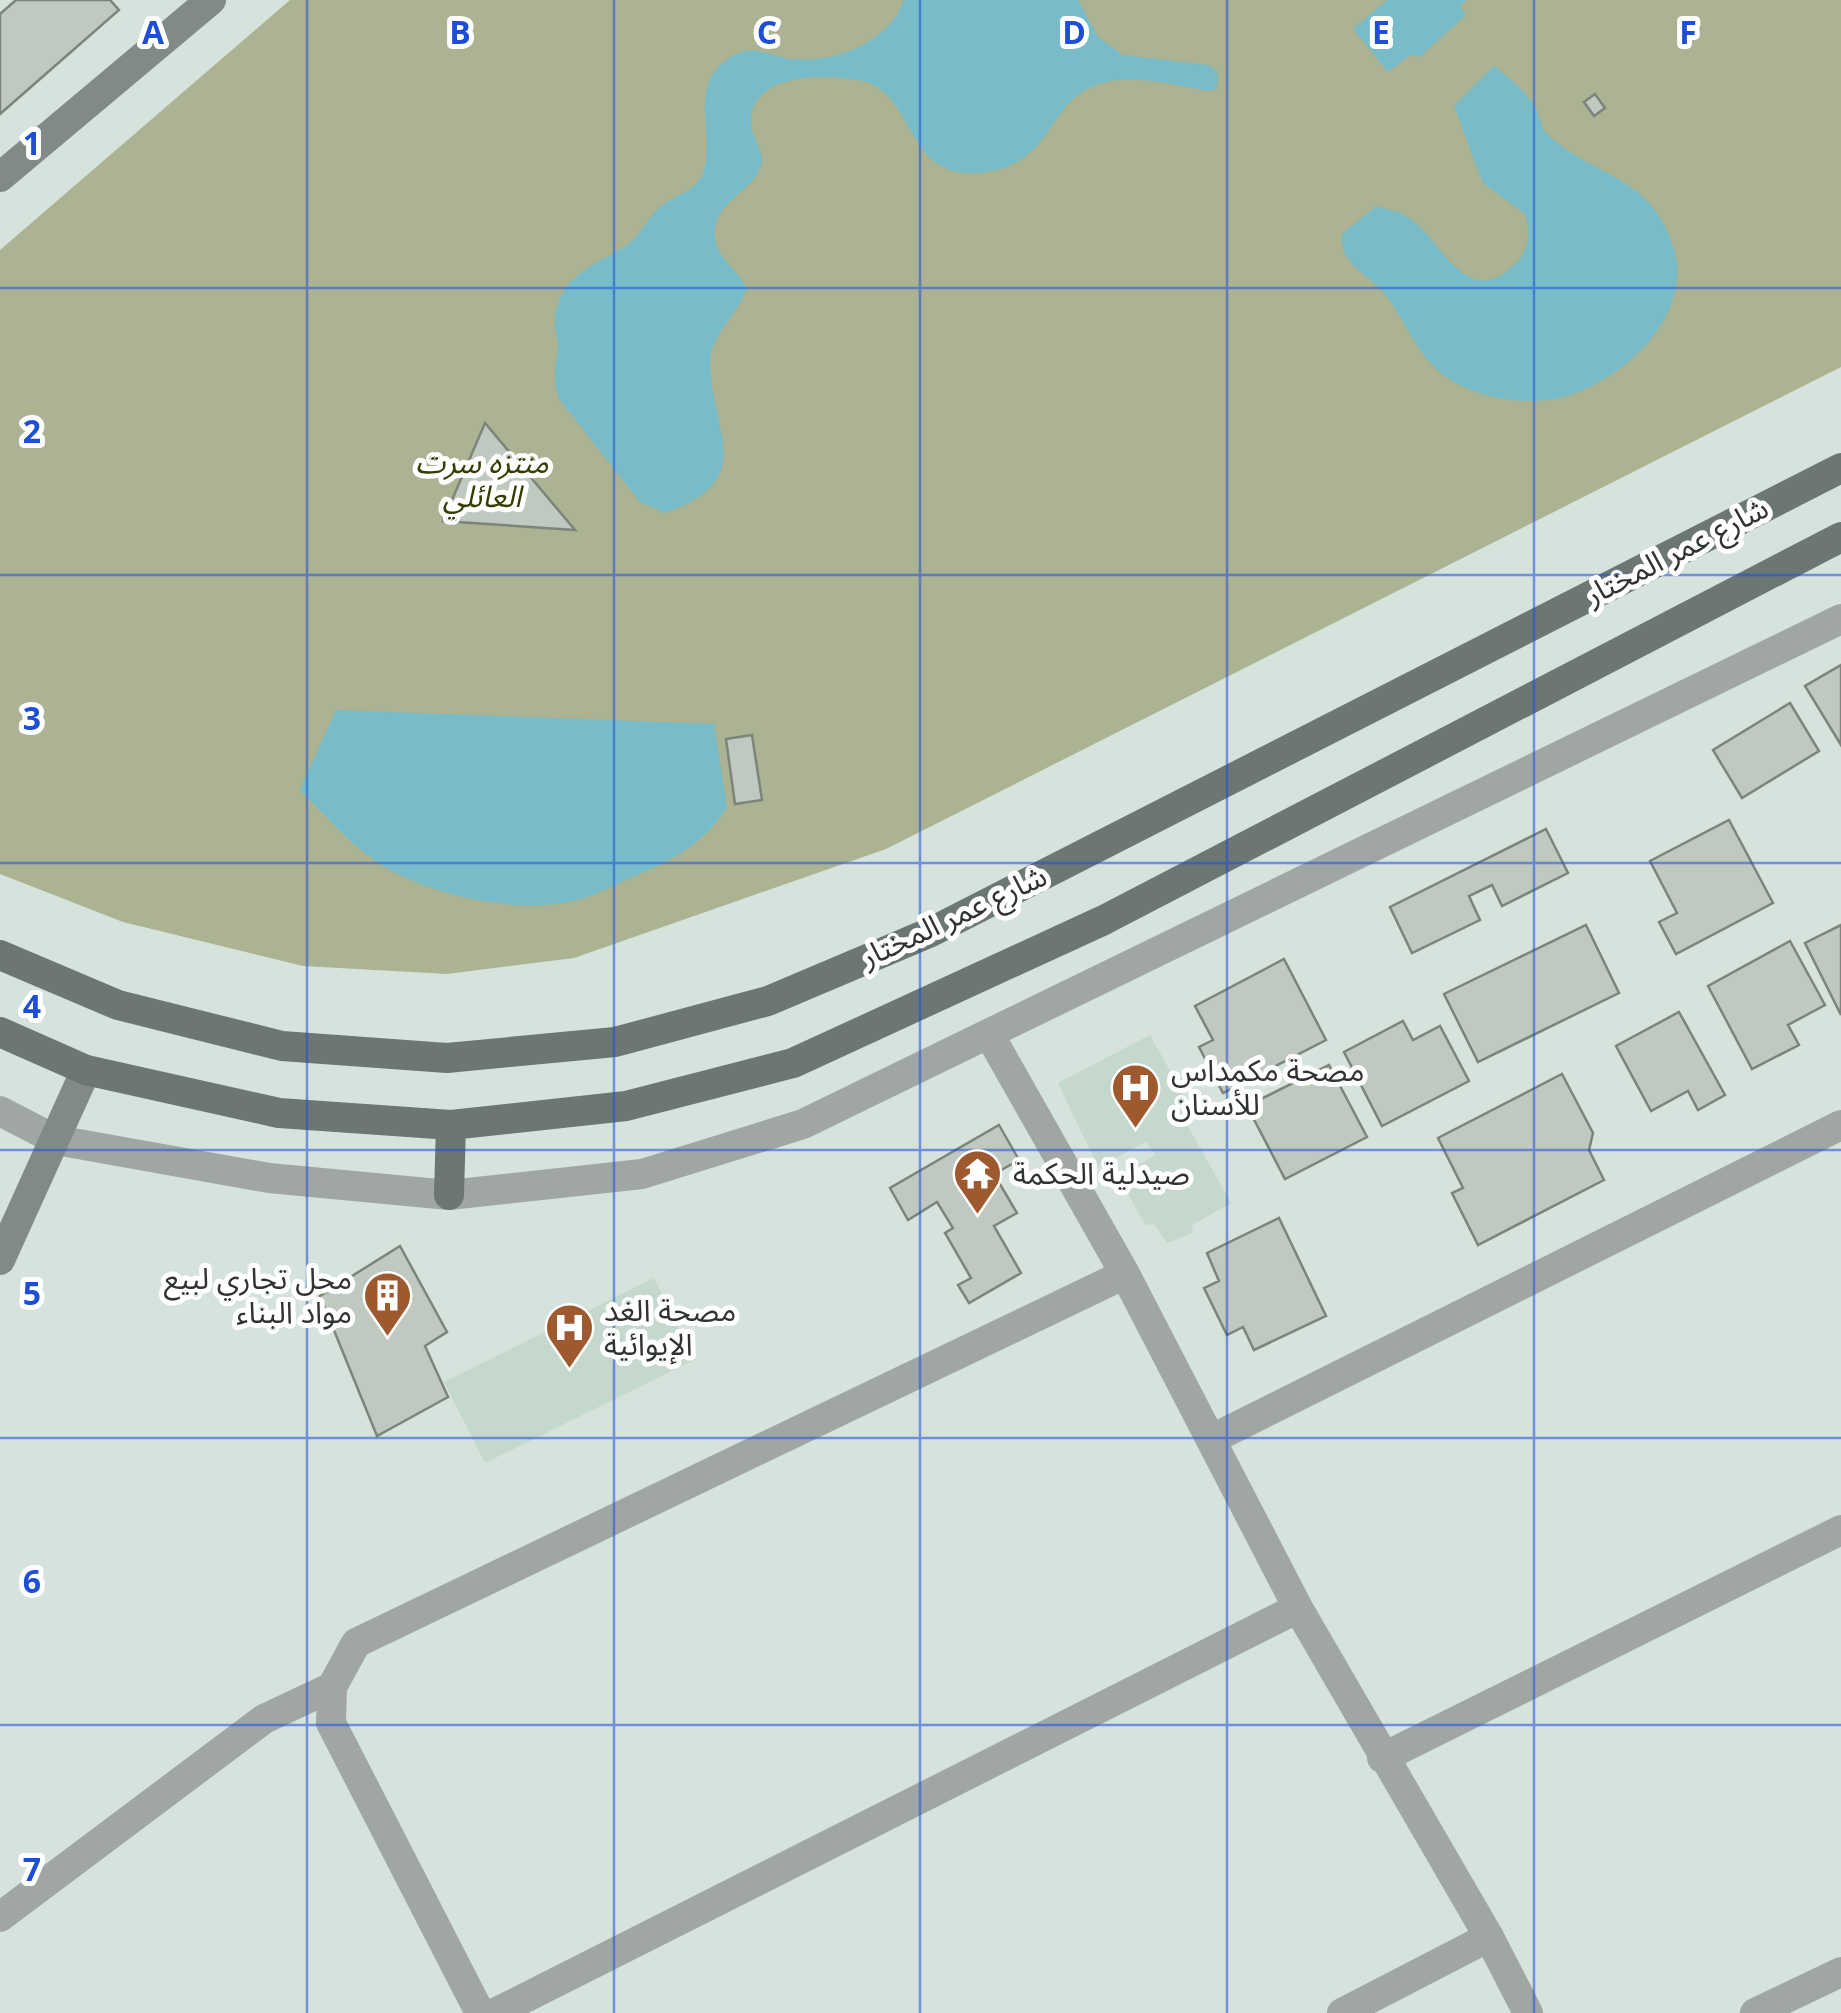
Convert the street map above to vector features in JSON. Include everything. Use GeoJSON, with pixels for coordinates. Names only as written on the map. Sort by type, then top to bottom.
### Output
{"type":"FeatureCollection","features":[{"type":"Feature","properties":{"kind":"main road","name":"شارع عمر المختار"},"geometry":{"type":"LineString","coordinates":[[0,956],[118,1005],[301,1047],[446,1058],[615,1042],[729,1012],[768,1001],[931,932],[1841,468]]}},
{"type":"Feature","properties":{"kind":"main road"},"geometry":{"type":"LineString","coordinates":[[0,1032],[86,1070],[279,1113],[451,1124],[626,1106],[794,1062],[1104,920],[1841,538]]}},
{"type":"Feature","properties":{"kind":"main road"},"geometry":{"type":"LineString","coordinates":[[449,1194],[451,1124]]}},
{"type":"Feature","properties":{"kind":"street"},"geometry":{"type":"LineString","coordinates":[[0,177],[201,3]]}},
{"type":"Feature","properties":{"kind":"street"},"geometry":{"type":"LineString","coordinates":[[0,1111],[56,1140],[269,1178],[449,1194],[642,1174],[803,1124],[1841,619]]}},
{"type":"Feature","properties":{"kind":"street"},"geometry":{"type":"LineString","coordinates":[[988,1034],[1125,1274],[1298,1608],[1382,1758],[1490,1937],[1528,2013]]}},
{"type":"Feature","properties":{"kind":"street"},"geometry":{"type":"LineString","coordinates":[[0,1260],[86,1070]]}},
{"type":"Feature","properties":{"kind":"street"},"geometry":{"type":"LineString","coordinates":[[1212,1439],[1841,1125]]}},
{"type":"Feature","properties":{"kind":"street"},"geometry":{"type":"LineString","coordinates":[[480,2013],[332,1723],[332,1687],[356,1643],[1125,1274]]}},
{"type":"Feature","properties":{"kind":"street"},"geometry":{"type":"LineString","coordinates":[[1382,1758],[1841,1530]]}},
{"type":"Feature","properties":{"kind":"street"},"geometry":{"type":"LineString","coordinates":[[495,2013],[1298,1608]]}},
{"type":"Feature","properties":{"kind":"street"},"geometry":{"type":"LineString","coordinates":[[0,1918],[264,1719],[332,1687]]}},
{"type":"Feature","properties":{"kind":"street"},"geometry":{"type":"LineString","coordinates":[[1342,2013],[1490,1937]]}},
{"type":"Feature","properties":{"kind":"street"},"geometry":{"type":"LineString","coordinates":[[1755,2013],[1841,1972]]}},
{"type":"Feature","properties":{"kind":"shaded area","name":"مصحة مكمداس للأسنان"},"geometry":{"type":"Polygon","coordinates":[[[1150,1035],[1196,1117],[1185,1121],[1231,1203],[1192,1225],[1193,1233],[1167,1243],[1154,1224],[1145,1225],[1118,1175],[1156,1155],[1146,1142],[1098,1167],[1058,1083],[1150,1035]]]}},
{"type":"Feature","properties":{"kind":"shaded area","name":"مصحة الغد الإيوائية"},"geometry":{"type":"Polygon","coordinates":[[[654,1278],[694,1360],[485,1463],[444,1382],[654,1278]]]}},
{"type":"Feature","properties":{"kind":"green space","name":"منتزه سرت العائلي"},"geometry":{"type":"Polygon","coordinates":[[[290,0],[1841,0],[1841,367],[886,849],[574,958],[447,974],[303,966],[123,922],[0,874],[0,250],[290,0]]]}},
{"type":"Feature","properties":{"kind":"water"},"geometry":{"type":"Polygon","coordinates":[[[904,0],[1078,0],[1098,37],[1123,55],[1208,65],[1218,72],[1217,89],[1207,91],[1141,80],[1102,83],[1083,91],[1069,103],[1037,146],[1023,158],[1004,168],[979,173],[954,171],[936,163],[923,150],[893,102],[880,89],[862,81],[808,78],[772,87],[759,97],[752,111],[752,130],[761,152],[761,166],[722,210],[715,233],[719,252],[747,289],[711,354],[712,389],[724,452],[721,469],[712,485],[694,500],[665,513],[640,502],[559,399],[555,324],[561,296],[576,277],[627,245],[657,210],[700,179],[706,164],[706,96],[710,80],[720,66],[737,54],[750,51],[806,60],[857,48],[886,28],[904,0]]]}},
{"type":"Feature","properties":{"kind":"water"},"geometry":{"type":"Polygon","coordinates":[[[1387,0],[1467,0],[1460,6],[1466,15],[1419,57],[1411,54],[1388,72],[1353,29],[1387,0]]]}},
{"type":"Feature","properties":{"kind":"water"},"geometry":{"type":"Polygon","coordinates":[[[1494,66],[1527,97],[1549,136],[1620,180],[1652,206],[1674,249],[1677,275],[1673,300],[1645,346],[1602,380],[1554,399],[1528,401],[1487,396],[1440,372],[1387,297],[1350,262],[1342,245],[1342,234],[1376,206],[1412,220],[1469,277],[1498,277],[1515,264],[1528,240],[1525,214],[1483,183],[1454,106],[1494,66]]]}},
{"type":"Feature","properties":{"kind":"water"},"geometry":{"type":"Polygon","coordinates":[[[336,710],[714,724],[727,807],[708,831],[685,850],[587,897],[551,905],[480,901],[433,888],[379,863],[343,834],[300,790],[336,710]]]}},
{"type":"Feature","properties":{"kind":"building"},"geometry":{"type":"Polygon","coordinates":[[[16,0],[110,0],[119,10],[0,114],[0,14],[16,0]]]}},
{"type":"Feature","properties":{"kind":"building"},"geometry":{"type":"Polygon","coordinates":[[[1595,94],[1605,108],[1594,116],[1584,102],[1595,94]]]}},
{"type":"Feature","properties":{"kind":"building"},"geometry":{"type":"Polygon","coordinates":[[[485,423],[575,530],[443,521],[485,423]]]}},
{"type":"Feature","properties":{"kind":"building"},"geometry":{"type":"Polygon","coordinates":[[[1841,665],[1841,745],[1805,686],[1841,665]]]}},
{"type":"Feature","properties":{"kind":"building"},"geometry":{"type":"Polygon","coordinates":[[[1790,703],[1819,751],[1742,798],[1713,750],[1790,703]]]}},
{"type":"Feature","properties":{"kind":"building"},"geometry":{"type":"Polygon","coordinates":[[[752,735],[762,800],[735,804],[726,739],[752,735]]]}},
{"type":"Feature","properties":{"kind":"building"},"geometry":{"type":"Polygon","coordinates":[[[1729,820],[1773,903],[1676,954],[1659,922],[1677,913],[1650,861],[1729,820]]]}},
{"type":"Feature","properties":{"kind":"building"},"geometry":{"type":"Polygon","coordinates":[[[1546,829],[1568,873],[1502,906],[1492,885],[1469,896],[1480,920],[1412,953],[1390,907],[1546,829]]]}},
{"type":"Feature","properties":{"kind":"building"},"geometry":{"type":"Polygon","coordinates":[[[1586,925],[1619,993],[1478,1062],[1444,994],[1586,925]]]}},
{"type":"Feature","properties":{"kind":"building"},"geometry":{"type":"Polygon","coordinates":[[[1841,925],[1841,1015],[1805,943],[1841,925]]]}},
{"type":"Feature","properties":{"kind":"building"},"geometry":{"type":"Polygon","coordinates":[[[1790,941],[1825,1005],[1788,1025],[1799,1045],[1752,1069],[1708,986],[1790,941]]]}},
{"type":"Feature","properties":{"kind":"building"},"geometry":{"type":"Polygon","coordinates":[[[1284,959],[1326,1040],[1223,1093],[1199,1047],[1213,1040],[1195,1006],[1284,959]]]}},
{"type":"Feature","properties":{"kind":"building"},"geometry":{"type":"Polygon","coordinates":[[[1679,1012],[1725,1095],[1698,1110],[1688,1091],[1651,1111],[1616,1046],[1679,1012]]]}},
{"type":"Feature","properties":{"kind":"building"},"geometry":{"type":"Polygon","coordinates":[[[1403,1021],[1413,1040],[1440,1026],[1469,1081],[1382,1126],[1344,1052],[1403,1021]]]}},
{"type":"Feature","properties":{"kind":"building"},"geometry":{"type":"Polygon","coordinates":[[[1329,1065],[1367,1137],[1285,1179],[1247,1106],[1329,1065]]]}},
{"type":"Feature","properties":{"kind":"building"},"geometry":{"type":"Polygon","coordinates":[[[1562,1074],[1593,1133],[1589,1150],[1604,1180],[1478,1245],[1452,1193],[1463,1188],[1438,1138],[1562,1074]]]}},
{"type":"Feature","properties":{"kind":"building","name":"صيدلية الحكمة"},"geometry":{"type":"Polygon","coordinates":[[[999,1125],[1019,1160],[994,1174],[1017,1213],[994,1226],[1021,1273],[969,1303],[958,1285],[971,1278],[945,1233],[953,1228],[937,1202],[908,1220],[890,1188],[999,1125]]]}},
{"type":"Feature","properties":{"kind":"building"},"geometry":{"type":"Polygon","coordinates":[[[1279,1218],[1326,1316],[1254,1350],[1243,1327],[1227,1335],[1204,1288],[1219,1281],[1207,1253],[1279,1218]]]}},
{"type":"Feature","properties":{"kind":"building","name":"محل تجاري لبيع مواد البناء"},"geometry":{"type":"Polygon","coordinates":[[[400,1246],[447,1332],[425,1346],[448,1397],[377,1436],[320,1296],[400,1246]]]}},
{"type":"Feature","properties":{"kind":"place","name":"مصحة مكمداس للأسنان"},"geometry":{"type":"Point","coordinates":[1136,1130]}},
{"type":"Feature","properties":{"kind":"place","name":"صيدلية الحكمة"},"geometry":{"type":"Point","coordinates":[978,1216]}},
{"type":"Feature","properties":{"kind":"place","name":"محل تجاري لبيع مواد البناء"},"geometry":{"type":"Point","coordinates":[387,1338]}},
{"type":"Feature","properties":{"kind":"place","name":"مصحة الغد الإيوائية"},"geometry":{"type":"Point","coordinates":[569,1370]}}]}
